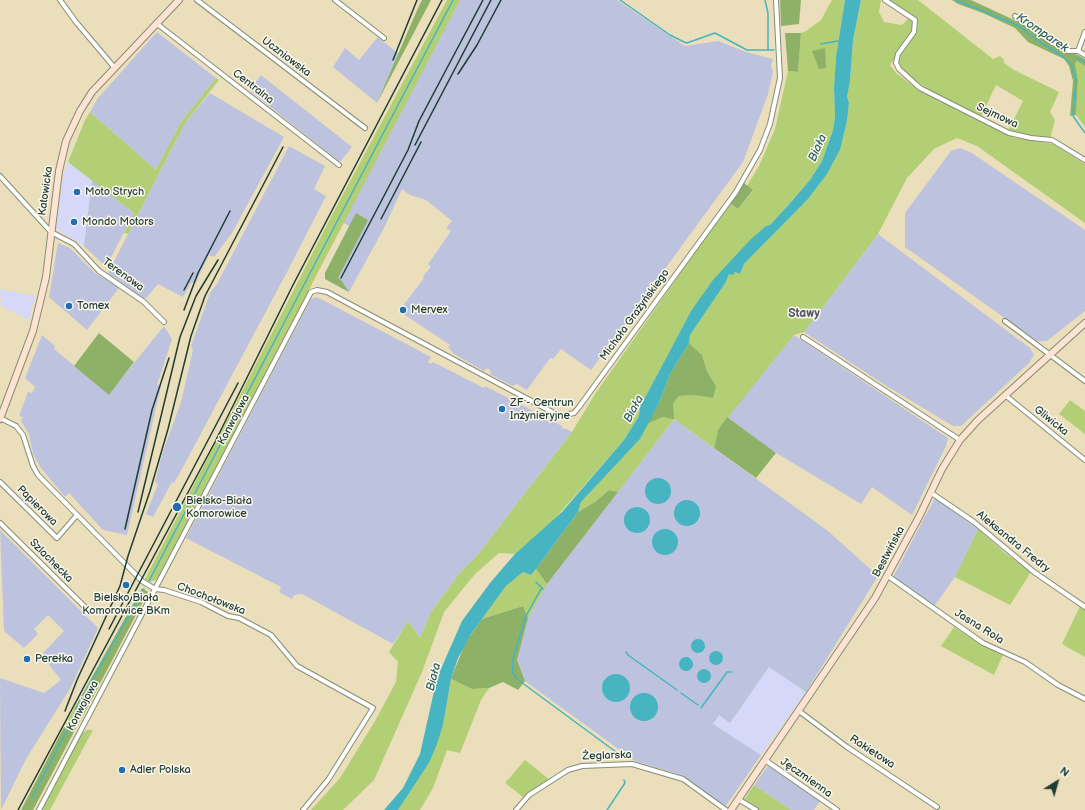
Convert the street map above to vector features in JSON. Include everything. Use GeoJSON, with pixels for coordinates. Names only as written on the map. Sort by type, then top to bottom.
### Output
{"type":"FeatureCollection","features":[{"type":"Feature","properties":{"kind":"street"},"geometry":{"type":"LineString","coordinates":[[60,0],[80,28],[114,67]]}},
{"type":"Feature","properties":{"kind":"street","name":"Katowicka"},"geometry":{"type":"LineString","coordinates":[[0,419],[33,331],[46,277],[61,156],[66,140],[86,101],[114,67],[179,0]]}},
{"type":"Feature","properties":{"kind":"street","name":"Uczniowska"},"geometry":{"type":"LineString","coordinates":[[197,0],[365,128]]}},
{"type":"Feature","properties":{"kind":"street"},"geometry":{"type":"LineString","coordinates":[[335,0],[384,38]]}},
{"type":"Feature","properties":{"kind":"street","name":"Michała Grażyńskiego"},"geometry":{"type":"LineString","coordinates":[[567,416],[580,407],[714,222],[750,169],[770,124],[780,72],[776,0]]}},
{"type":"Feature","properties":{"kind":"street","name":"Sejmowa"},"geometry":{"type":"LineString","coordinates":[[885,0],[910,16],[916,23],[914,32],[898,54],[897,58],[899,68],[920,88],[1009,133],[1031,138],[1052,140],[1085,160]]}},
{"type":"Feature","properties":{"kind":"street"},"geometry":{"type":"LineString","coordinates":[[1015,16],[1051,42],[1068,51],[1078,51],[1085,55]]}},
{"type":"Feature","properties":{"kind":"street","name":"Centralna"},"geometry":{"type":"LineString","coordinates":[[156,23],[339,165]]}},
{"type":"Feature","properties":{"kind":"street"},"geometry":{"type":"LineString","coordinates":[[1078,51],[1085,32]]}},
{"type":"Feature","properties":{"kind":"street"},"geometry":{"type":"LineString","coordinates":[[0,176],[51,232]]}},
{"type":"Feature","properties":{"kind":"street","name":"Terenowa"},"geometry":{"type":"LineString","coordinates":[[51,232],[74,244],[99,271],[144,302],[164,322]]}},
{"type":"Feature","properties":{"kind":"street","name":"Konwojowa"},"geometry":{"type":"LineString","coordinates":[[39,810],[308,296],[317,290],[327,292],[554,413],[561,416],[567,416]]}},
{"type":"Feature","properties":{"kind":"street"},"geometry":{"type":"LineString","coordinates":[[1005,321],[1085,381]]}},
{"type":"Feature","properties":{"kind":"street","name":"Bestwińska"},"geometry":{"type":"LineString","coordinates":[[731,810],[799,711],[888,576],[930,492],[951,453],[960,440],[978,420],[1085,323]]}},
{"type":"Feature","properties":{"kind":"street"},"geometry":{"type":"LineString","coordinates":[[803,337],[960,440]]}},
{"type":"Feature","properties":{"kind":"street","name":"Gliwicka"},"geometry":{"type":"LineString","coordinates":[[1005,395],[1085,460]]}},
{"type":"Feature","properties":{"kind":"street","name":"Chochołowska"},"geometry":{"type":"LineString","coordinates":[[0,419],[16,426],[23,435],[33,466],[38,475],[137,577],[155,589],[164,590],[201,602],[228,616],[239,618],[271,635],[297,666],[373,708],[328,780],[303,810]]}},
{"type":"Feature","properties":{"kind":"street","name":"Papierowa"},"geometry":{"type":"LineString","coordinates":[[0,482],[57,538],[77,515]]}},
{"type":"Feature","properties":{"kind":"street","name":"Aleksandra Fredry"},"geometry":{"type":"LineString","coordinates":[[930,492],[974,522],[1034,572],[1085,607]]}},
{"type":"Feature","properties":{"kind":"street","name":"Szlachecka"},"geometry":{"type":"LineString","coordinates":[[0,523],[89,611]]}},
{"type":"Feature","properties":{"kind":"street","name":"Jasna Rola"},"geometry":{"type":"LineString","coordinates":[[888,576],[983,643],[1025,662],[1058,685],[1085,699]]}},
{"type":"Feature","properties":{"kind":"street","name":"Rakietowa"},"geometry":{"type":"LineString","coordinates":[[799,711],[847,747],[937,807]]}},
{"type":"Feature","properties":{"kind":"street","name":"Jęczmienna"},"geometry":{"type":"LineString","coordinates":[[765,760],[837,810]]}},
{"type":"Feature","properties":{"kind":"street","name":"Żeglarska"},"geometry":{"type":"LineString","coordinates":[[516,810],[530,796],[563,773],[575,767],[637,764],[683,779],[726,810]]}},
{"type":"Feature","properties":{"kind":"street"},"geometry":{"type":"LineString","coordinates":[[738,799],[756,810]]}},
{"type":"Feature","properties":{"kind":"shaded area"},"geometry":{"type":"Polygon","coordinates":[[[460,0],[617,0],[685,46],[718,41],[746,52],[773,59],[771,66],[773,72],[768,94],[743,162],[591,370],[561,349],[553,359],[550,358],[527,390],[517,384],[512,386],[490,374],[491,371],[487,368],[484,371],[454,354],[448,347],[450,345],[399,311],[424,278],[423,276],[431,267],[428,264],[451,231],[446,228],[452,221],[426,200],[410,195],[402,189],[384,228],[349,292],[325,279],[325,273],[349,226],[342,222],[460,0]]]}},
{"type":"Feature","properties":{"kind":"shaded area"},"geometry":{"type":"Polygon","coordinates":[[[157,32],[216,78],[181,122],[156,170],[90,112],[98,98],[157,32]]]}},
{"type":"Feature","properties":{"kind":"shaded area"},"geometry":{"type":"Polygon","coordinates":[[[378,37],[399,54],[377,103],[333,67],[345,48],[359,60],[378,37]]]}},
{"type":"Feature","properties":{"kind":"shaded area"},"geometry":{"type":"Polygon","coordinates":[[[261,75],[352,147],[340,162],[249,90],[261,75]]]}},
{"type":"Feature","properties":{"kind":"shaded area"},"geometry":{"type":"Polygon","coordinates":[[[210,93],[284,137],[232,233],[214,257],[209,255],[196,282],[191,283],[183,297],[158,284],[146,298],[143,298],[108,273],[185,123],[210,93]]]}},
{"type":"Feature","properties":{"kind":"shaded area"},"geometry":{"type":"Polygon","coordinates":[[[289,146],[325,166],[314,189],[326,196],[183,467],[174,483],[172,482],[153,517],[146,514],[158,484],[155,482],[162,454],[181,402],[193,350],[191,346],[210,293],[217,284],[289,146]]]}},
{"type":"Feature","properties":{"kind":"shaded area"},"geometry":{"type":"Polygon","coordinates":[[[960,148],[972,153],[1085,230],[1085,311],[1047,341],[1037,341],[905,247],[905,213],[951,151],[960,148]]]}},
{"type":"Feature","properties":{"kind":"shaded area"},"geometry":{"type":"Polygon","coordinates":[[[68,162],[92,180],[84,246],[56,229],[63,175],[68,162]]]}},
{"type":"Feature","properties":{"kind":"shaded area"},"geometry":{"type":"Polygon","coordinates":[[[92,180],[134,213],[106,267],[84,246],[92,180]]]}},
{"type":"Feature","properties":{"kind":"shaded area"},"geometry":{"type":"Polygon","coordinates":[[[878,234],[1030,348],[1034,355],[1029,363],[961,426],[953,426],[885,385],[804,332],[878,234]]]}},
{"type":"Feature","properties":{"kind":"shaded area"},"geometry":{"type":"Polygon","coordinates":[[[58,243],[70,248],[95,273],[119,288],[87,330],[49,297],[58,243]]]}},
{"type":"Feature","properties":{"kind":"shaded area"},"geometry":{"type":"Polygon","coordinates":[[[0,289],[35,296],[29,320],[1,306],[0,289]]]}},
{"type":"Feature","properties":{"kind":"shaded area"},"geometry":{"type":"Polygon","coordinates":[[[317,297],[431,357],[428,362],[431,364],[433,362],[484,388],[485,386],[562,426],[563,429],[567,429],[572,432],[480,552],[459,574],[431,612],[420,638],[408,621],[393,644],[302,594],[294,595],[292,599],[279,592],[281,587],[186,538],[311,299],[317,297]]]}},
{"type":"Feature","properties":{"kind":"shaded area"},"geometry":{"type":"Polygon","coordinates":[[[164,326],[172,339],[157,385],[161,386],[127,535],[103,530],[69,493],[65,497],[41,468],[33,454],[29,434],[21,421],[23,417],[19,416],[28,392],[32,393],[35,387],[25,378],[42,335],[55,346],[54,349],[109,394],[164,326]]]}},
{"type":"Feature","properties":{"kind":"shaded area"},"geometry":{"type":"Polygon","coordinates":[[[794,335],[948,438],[946,446],[912,515],[872,487],[861,504],[768,448],[727,417],[794,335]]]}},
{"type":"Feature","properties":{"kind":"shaded area"},"geometry":{"type":"Polygon","coordinates":[[[674,419],[828,531],[878,576],[806,692],[769,667],[730,723],[719,715],[713,724],[761,755],[725,807],[682,775],[635,761],[525,681],[517,660],[528,618],[547,584],[674,419]]]}},
{"type":"Feature","properties":{"kind":"shaded area"},"geometry":{"type":"Polygon","coordinates":[[[935,498],[978,529],[957,574],[934,607],[893,577],[935,498]]]}},
{"type":"Feature","properties":{"kind":"shaded area"},"geometry":{"type":"Polygon","coordinates":[[[0,530],[98,628],[71,687],[26,759],[1,810],[0,678],[44,693],[61,680],[41,655],[64,631],[48,615],[34,629],[38,634],[24,648],[4,631],[0,530]]]}},
{"type":"Feature","properties":{"kind":"shaded area"},"geometry":{"type":"Polygon","coordinates":[[[769,667],[806,692],[761,755],[713,724],[719,715],[730,723],[769,667]]]}},
{"type":"Feature","properties":{"kind":"shaded area"},"geometry":{"type":"Polygon","coordinates":[[[768,766],[820,801],[814,810],[791,810],[754,785],[768,766]]]}},
{"type":"Feature","properties":{"kind":"green space"},"geometry":{"type":"Polygon","coordinates":[[[422,0],[431,0],[377,103],[418,8],[422,0]]]}},
{"type":"Feature","properties":{"kind":"green space"},"geometry":{"type":"Polygon","coordinates":[[[447,0],[460,0],[158,579],[150,582],[145,579],[332,215],[447,0]]]}},
{"type":"Feature","properties":{"kind":"green space"},"geometry":{"type":"Polygon","coordinates":[[[780,0],[801,0],[799,24],[781,26],[780,0]]]}},
{"type":"Feature","properties":{"kind":"green space"},"geometry":{"type":"Polygon","coordinates":[[[832,0],[845,0],[836,57],[834,88],[835,116],[833,130],[822,161],[810,180],[770,225],[766,226],[691,311],[640,407],[639,416],[624,440],[551,523],[515,554],[499,553],[475,574],[444,612],[422,672],[374,780],[343,810],[311,810],[340,778],[375,721],[396,682],[398,662],[389,652],[408,621],[420,638],[431,612],[459,574],[480,552],[572,432],[595,394],[730,203],[738,209],[753,191],[747,186],[759,166],[775,129],[788,71],[798,72],[801,33],[821,20],[832,0]]]}},
{"type":"Feature","properties":{"kind":"green space"},"geometry":{"type":"Polygon","coordinates":[[[861,0],[881,0],[879,12],[884,22],[902,25],[909,18],[913,21],[913,32],[890,65],[896,73],[920,91],[1015,138],[1053,144],[1085,164],[1085,223],[977,146],[957,138],[934,149],[907,178],[878,234],[804,332],[794,335],[718,430],[714,448],[674,419],[618,492],[609,490],[595,502],[578,512],[581,502],[640,439],[647,424],[663,417],[679,396],[695,395],[716,386],[707,371],[702,355],[689,343],[690,335],[726,282],[729,274],[735,272],[740,274],[744,264],[808,199],[827,174],[840,150],[847,121],[849,103],[847,97],[850,81],[853,40],[861,0]]]}},
{"type":"Feature","properties":{"kind":"green space"},"geometry":{"type":"Polygon","coordinates":[[[887,0],[918,0],[993,59],[1000,56],[1004,60],[1004,63],[1014,70],[1059,92],[1050,112],[1055,120],[1050,139],[1008,131],[1023,101],[996,85],[981,117],[938,96],[909,76],[901,69],[898,63],[898,56],[917,30],[918,24],[914,17],[887,0]]]}},
{"type":"Feature","properties":{"kind":"green space"},"geometry":{"type":"Polygon","coordinates":[[[952,0],[971,0],[1027,26],[1066,52],[1078,55],[1085,59],[1085,66],[1077,61],[1075,63],[1078,80],[1076,115],[1070,116],[1073,81],[1069,66],[1064,59],[1028,42],[1015,28],[983,13],[958,4],[952,0]]]}},
{"type":"Feature","properties":{"kind":"green space"},"geometry":{"type":"Polygon","coordinates":[[[785,33],[801,33],[798,72],[788,71],[785,33]]]}},
{"type":"Feature","properties":{"kind":"green space"},"geometry":{"type":"Polygon","coordinates":[[[825,48],[826,68],[819,69],[812,51],[825,48]]]}},
{"type":"Feature","properties":{"kind":"green space"},"geometry":{"type":"Polygon","coordinates":[[[1077,61],[1085,66],[1085,127],[1076,115],[1078,80],[1075,63],[1077,61]]]}},
{"type":"Feature","properties":{"kind":"green space"},"geometry":{"type":"Polygon","coordinates":[[[216,78],[219,80],[185,123],[128,234],[124,233],[134,213],[68,162],[85,120],[90,112],[156,170],[181,122],[216,78]]]}},
{"type":"Feature","properties":{"kind":"green space"},"geometry":{"type":"Polygon","coordinates":[[[744,183],[753,190],[738,209],[730,203],[744,183]]]}},
{"type":"Feature","properties":{"kind":"green space"},"geometry":{"type":"Polygon","coordinates":[[[356,213],[368,220],[338,278],[349,292],[325,279],[325,273],[356,213]]]}},
{"type":"Feature","properties":{"kind":"green space"},"geometry":{"type":"Polygon","coordinates":[[[99,333],[134,362],[109,395],[74,366],[99,333]]]}},
{"type":"Feature","properties":{"kind":"green space"},"geometry":{"type":"Polygon","coordinates":[[[689,343],[702,355],[707,371],[716,386],[713,398],[695,395],[679,396],[673,404],[674,419],[663,417],[647,424],[659,403],[670,374],[689,343]]]}},
{"type":"Feature","properties":{"kind":"green space"},"geometry":{"type":"Polygon","coordinates":[[[1070,400],[1085,411],[1085,434],[1059,414],[1070,400]]]}},
{"type":"Feature","properties":{"kind":"green space"},"geometry":{"type":"Polygon","coordinates":[[[727,417],[776,453],[756,478],[714,448],[718,430],[727,417]]]}},
{"type":"Feature","properties":{"kind":"green space"},"geometry":{"type":"Polygon","coordinates":[[[609,490],[618,492],[547,584],[536,569],[578,512],[595,502],[609,490]]]}},
{"type":"Feature","properties":{"kind":"green space"},"geometry":{"type":"Polygon","coordinates":[[[978,529],[1005,553],[1031,572],[1010,605],[955,577],[978,529]]]}},
{"type":"Feature","properties":{"kind":"green space"},"geometry":{"type":"Polygon","coordinates":[[[536,569],[547,584],[528,618],[523,606],[482,619],[506,586],[523,572],[531,575],[536,569]]]}},
{"type":"Feature","properties":{"kind":"green space"},"geometry":{"type":"Polygon","coordinates":[[[142,588],[148,592],[84,714],[74,709],[142,588]]]}},
{"type":"Feature","properties":{"kind":"green space"},"geometry":{"type":"Polygon","coordinates":[[[523,606],[528,618],[517,660],[525,681],[518,690],[503,682],[489,688],[472,689],[451,679],[465,643],[482,619],[523,606]]]}},
{"type":"Feature","properties":{"kind":"green space"},"geometry":{"type":"Polygon","coordinates":[[[1080,606],[1085,610],[1085,657],[1062,644],[1080,606]]]}},
{"type":"Feature","properties":{"kind":"green space"},"geometry":{"type":"Polygon","coordinates":[[[954,627],[981,645],[1003,655],[994,675],[941,646],[954,627]]]}},
{"type":"Feature","properties":{"kind":"green space"},"geometry":{"type":"Polygon","coordinates":[[[451,679],[472,689],[489,688],[481,700],[460,753],[447,750],[433,788],[420,810],[398,810],[429,763],[443,725],[451,679]]]}},
{"type":"Feature","properties":{"kind":"green space"},"geometry":{"type":"Polygon","coordinates":[[[74,709],[84,714],[76,728],[64,727],[74,709]]]}},
{"type":"Feature","properties":{"kind":"green space"},"geometry":{"type":"Polygon","coordinates":[[[64,727],[76,728],[33,810],[21,810],[64,727]]]}},
{"type":"Feature","properties":{"kind":"green space"},"geometry":{"type":"Polygon","coordinates":[[[87,730],[93,730],[50,810],[41,810],[81,734],[87,730]]]}},
{"type":"Feature","properties":{"kind":"green space"},"geometry":{"type":"Polygon","coordinates":[[[525,760],[549,779],[523,797],[505,783],[525,760]]]}},
{"type":"Feature","properties":{"kind":"green space"},"geometry":{"type":"Polygon","coordinates":[[[754,785],[791,810],[758,810],[743,801],[754,785]]]}},
{"type":"Feature","properties":{"kind":"water"},"geometry":{"type":"Polygon","coordinates":[[[845,0],[861,0],[853,40],[850,81],[847,97],[849,103],[847,121],[840,150],[827,174],[808,199],[744,264],[740,274],[735,272],[733,275],[729,274],[726,282],[690,335],[689,343],[670,374],[659,403],[640,439],[581,502],[578,512],[531,575],[523,572],[506,586],[471,634],[458,658],[451,679],[443,725],[429,763],[398,810],[384,810],[403,788],[420,754],[437,678],[462,621],[490,583],[515,554],[562,512],[624,440],[639,416],[640,407],[691,311],[713,280],[750,240],[766,226],[770,225],[810,180],[822,161],[833,130],[835,116],[834,88],[836,57],[845,0]]]}},
{"type":"Feature","properties":{"kind":"water"},"geometry":{"type":"Polygon","coordinates":[[[658,478],[667,482],[671,491],[667,500],[658,504],[649,500],[645,491],[649,482],[658,478]]]}},
{"type":"Feature","properties":{"kind":"water"},"geometry":{"type":"Polygon","coordinates":[[[687,500],[696,504],[700,513],[696,522],[687,526],[678,522],[674,513],[678,504],[687,500]]]}},
{"type":"Feature","properties":{"kind":"water"},"geometry":{"type":"Polygon","coordinates":[[[637,507],[646,511],[650,520],[646,529],[637,533],[628,529],[624,520],[628,511],[637,507]]]}},
{"type":"Feature","properties":{"kind":"water"},"geometry":{"type":"Polygon","coordinates":[[[665,529],[674,533],[678,542],[674,551],[665,555],[656,551],[652,542],[656,533],[665,529]]]}},
{"type":"Feature","properties":{"kind":"water"},"geometry":{"type":"Polygon","coordinates":[[[695,639],[701,639],[705,643],[705,649],[701,653],[695,653],[691,649],[691,643],[695,639]]]}},
{"type":"Feature","properties":{"kind":"water"},"geometry":{"type":"Polygon","coordinates":[[[713,651],[719,651],[723,655],[723,661],[719,665],[713,665],[709,661],[709,655],[713,651]]]}},
{"type":"Feature","properties":{"kind":"water"},"geometry":{"type":"Polygon","coordinates":[[[683,657],[689,657],[693,661],[693,667],[689,671],[683,671],[679,667],[679,661],[683,657]]]}},
{"type":"Feature","properties":{"kind":"water"},"geometry":{"type":"Polygon","coordinates":[[[701,669],[707,669],[711,673],[711,679],[707,683],[701,683],[697,679],[697,673],[701,669]]]}},
{"type":"Feature","properties":{"kind":"water"},"geometry":{"type":"Polygon","coordinates":[[[616,674],[626,678],[630,688],[626,698],[616,702],[606,698],[602,688],[606,678],[616,674]]]}},
{"type":"Feature","properties":{"kind":"water"},"geometry":{"type":"Polygon","coordinates":[[[644,693],[654,697],[658,707],[654,717],[644,721],[634,717],[630,707],[634,697],[644,693]]]}},
{"type":"Feature","properties":{"kind":"waterway"},"geometry":{"type":"LineString","coordinates":[[149,581],[453,0]]}},
{"type":"Feature","properties":{"kind":"waterway"},"geometry":{"type":"LineString","coordinates":[[620,0],[670,35],[687,43],[715,33],[747,50],[774,50]]}},
{"type":"Feature","properties":{"kind":"waterway"},"geometry":{"type":"LineString","coordinates":[[765,0],[768,13],[768,49]]}},
{"type":"Feature","properties":{"kind":"waterway","name":"Kromparek"},"geometry":{"type":"LineString","coordinates":[[956,0],[1019,26],[1071,64],[1076,80],[1073,116],[1085,133]]}},
{"type":"Feature","properties":{"kind":"waterway"},"geometry":{"type":"LineString","coordinates":[[821,44],[838,41]]}},
{"type":"Feature","properties":{"kind":"waterway"},"geometry":{"type":"LineString","coordinates":[[1077,58],[1085,62]]}},
{"type":"Feature","properties":{"kind":"waterway"},"geometry":{"type":"LineString","coordinates":[[536,582],[543,589]]}},
{"type":"Feature","properties":{"kind":"waterway"},"geometry":{"type":"LineString","coordinates":[[32,797],[70,725],[80,702],[144,589]]}},
{"type":"Feature","properties":{"kind":"waterway"},"geometry":{"type":"LineString","coordinates":[[541,589],[526,616],[512,662],[513,673],[517,679],[616,752],[617,758]]}},
{"type":"Feature","properties":{"kind":"waterway"},"geometry":{"type":"LineString","coordinates":[[626,652],[628,655],[677,690]]}},
{"type":"Feature","properties":{"kind":"waterway"},"geometry":{"type":"LineString","coordinates":[[701,708],[727,672],[732,672]]}},
{"type":"Feature","properties":{"kind":"waterway"},"geometry":{"type":"LineString","coordinates":[[681,693],[698,705]]}},
{"type":"Feature","properties":{"kind":"waterway"},"geometry":{"type":"LineString","coordinates":[[607,810],[625,783],[624,780]]}},
{"type":"Feature","properties":{"kind":"railway"},"geometry":{"type":"LineString","coordinates":[[393,60],[417,0]]}},
{"type":"Feature","properties":{"kind":"railway"},"geometry":{"type":"LineString","coordinates":[[18,810],[215,442],[293,285],[442,0]]}},
{"type":"Feature","properties":{"kind":"railway"},"geometry":{"type":"LineString","coordinates":[[341,278],[408,150],[419,121],[483,0]]}},
{"type":"Feature","properties":{"kind":"railway"},"geometry":{"type":"LineString","coordinates":[[415,145],[491,0]]}},
{"type":"Feature","properties":{"kind":"railway"},"geometry":{"type":"LineString","coordinates":[[458,74],[477,45],[501,0]]}},
{"type":"Feature","properties":{"kind":"railway"},"geometry":{"type":"LineString","coordinates":[[381,219],[421,142]]}},
{"type":"Feature","properties":{"kind":"railway"},"geometry":{"type":"LineString","coordinates":[[65,711],[77,680],[120,586],[168,429],[191,336],[205,296],[283,147]]}},
{"type":"Feature","properties":{"kind":"railway"},"geometry":{"type":"LineString","coordinates":[[184,310],[198,273],[230,211]]}},
{"type":"Feature","properties":{"kind":"railway"},"geometry":{"type":"LineString","coordinates":[[138,512],[180,337],[196,296],[218,260]]}},
{"type":"Feature","properties":{"kind":"railway"},"geometry":{"type":"LineString","coordinates":[[184,290],[193,273]]}},
{"type":"Feature","properties":{"kind":"railway"},"geometry":{"type":"LineString","coordinates":[[125,529],[152,410],[169,358]]}},
{"type":"Feature","properties":{"kind":"railway"},"geometry":{"type":"LineString","coordinates":[[109,629],[238,383]]}},
{"type":"Feature","properties":{"kind":"place","name":"Moto Strych"},"geometry":{"type":"Point","coordinates":[77,192]}},
{"type":"Feature","properties":{"kind":"place","name":"Mondo Motors"},"geometry":{"type":"Point","coordinates":[74,222]}},
{"type":"Feature","properties":{"kind":"place","name":"Tomex"},"geometry":{"type":"Point","coordinates":[69,306]}},
{"type":"Feature","properties":{"kind":"place","name":"Mervex"},"geometry":{"type":"Point","coordinates":[403,310]}},
{"type":"Feature","properties":{"kind":"place","name":"ZF - Centrun Inżynieryjne"},"geometry":{"type":"Point","coordinates":[502,409]}},
{"type":"Feature","properties":{"kind":"place","name":"Bielsko-Biała Komorowice"},"geometry":{"type":"Point","coordinates":[177,507]}},
{"type":"Feature","properties":{"kind":"place","name":"Bielsko Biała Komorowice BKm"},"geometry":{"type":"Point","coordinates":[126,585]}},
{"type":"Feature","properties":{"kind":"place","name":"Perełka"},"geometry":{"type":"Point","coordinates":[27,659]}},
{"type":"Feature","properties":{"kind":"place","name":"Adler Polska"},"geometry":{"type":"Point","coordinates":[122,770]}},
{"type":"Feature","properties":{"kind":"district","name":"Stawy"},"geometry":{"type":"Point","coordinates":[804,314]}},
{"type":"Feature","properties":{"kind":"water label","name":"Biała"},"geometry":{"type":"Point","coordinates":[818,148]}},
{"type":"Feature","properties":{"kind":"water label","name":"Biała"},"geometry":{"type":"Point","coordinates":[634,409]}},
{"type":"Feature","properties":{"kind":"water label","name":"Biała"},"geometry":{"type":"Point","coordinates":[434,677]}}]}
